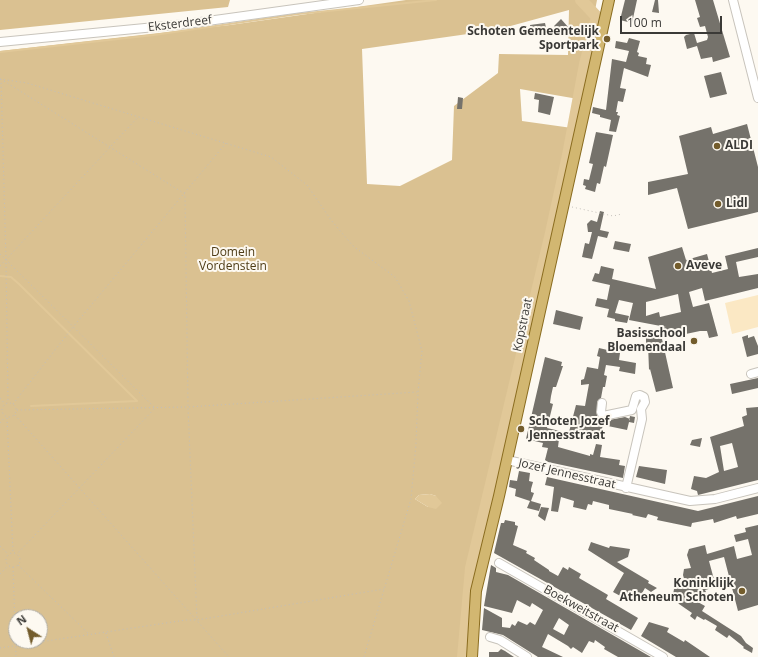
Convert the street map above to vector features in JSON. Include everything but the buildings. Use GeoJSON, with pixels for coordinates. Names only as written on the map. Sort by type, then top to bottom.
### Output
{"type":"FeatureCollection","features":[{"type":"Feature","properties":{"kind":"main road","name":"Kopstraat"},"geometry":{"type":"LineString","coordinates":[[472,657],[476,591],[507,460],[609,0]]}},
{"type":"Feature","properties":{"kind":"street","name":"Eksterdreef"},"geometry":{"type":"LineString","coordinates":[[0,42],[186,24],[359,0]]}},
{"type":"Feature","properties":{"kind":"street"},"geometry":{"type":"LineString","coordinates":[[734,0],[758,98]]}},
{"type":"Feature","properties":{"kind":"street","name":"Jozef Jennesstraat"},"geometry":{"type":"LineString","coordinates":[[602,404],[601,412],[604,416],[636,410],[642,419],[626,488]]}},
{"type":"Feature","properties":{"kind":"street","name":"Jozef Jennesstraat"},"geometry":{"type":"LineString","coordinates":[[507,460],[626,488],[690,501],[715,499],[758,488]]}},
{"type":"Feature","properties":{"kind":"street","name":"Boekweitstraat"},"geometry":{"type":"LineString","coordinates":[[499,563],[663,657]]}},
{"type":"Feature","properties":{"kind":"street"},"geometry":{"type":"LineString","coordinates":[[490,637],[500,640],[527,657]]}},
{"type":"Feature","properties":{"kind":"path"},"geometry":{"type":"LineString","coordinates":[[8,403],[6,260],[0,79],[27,83],[226,142],[271,157],[307,185],[331,220],[353,246],[395,276],[409,301],[422,351],[411,499],[396,545],[364,657]]}},
{"type":"Feature","properties":{"kind":"path"},"geometry":{"type":"LineString","coordinates":[[3,80],[185,194]]}},
{"type":"Feature","properties":{"kind":"path"},"geometry":{"type":"LineString","coordinates":[[0,266],[139,117]]}},
{"type":"Feature","properties":{"kind":"path"},"geometry":{"type":"LineString","coordinates":[[13,404],[73,327],[185,194],[226,142]]}},
{"type":"Feature","properties":{"kind":"path"},"geometry":{"type":"LineString","coordinates":[[185,194],[188,407],[197,620]]}},
{"type":"Feature","properties":{"kind":"path"},"geometry":{"type":"LineString","coordinates":[[570,207],[614,216],[622,214]]}},
{"type":"Feature","properties":{"kind":"path"},"geometry":{"type":"LineString","coordinates":[[0,254],[155,408]]}},
{"type":"Feature","properties":{"kind":"path"},"geometry":{"type":"LineString","coordinates":[[16,410],[188,407],[418,392]]}},
{"type":"Feature","properties":{"kind":"path"},"geometry":{"type":"LineString","coordinates":[[0,398],[5,404]]}},
{"type":"Feature","properties":{"kind":"path"},"geometry":{"type":"LineString","coordinates":[[13,404],[8,403],[1,408],[5,417],[15,416]]}},
{"type":"Feature","properties":{"kind":"path"},"geometry":{"type":"LineString","coordinates":[[13,404],[16,410],[15,416]]}},
{"type":"Feature","properties":{"kind":"path"},"geometry":{"type":"LineString","coordinates":[[17,554],[155,408]]}},
{"type":"Feature","properties":{"kind":"path"},"geometry":{"type":"LineString","coordinates":[[15,416],[78,489],[229,657]]}},
{"type":"Feature","properties":{"kind":"path"},"geometry":{"type":"LineString","coordinates":[[0,423],[5,417]]}},
{"type":"Feature","properties":{"kind":"path"},"geometry":{"type":"LineString","coordinates":[[7,418],[13,553]]}},
{"type":"Feature","properties":{"kind":"path"},"geometry":{"type":"LineString","coordinates":[[0,546],[8,554]]}},
{"type":"Feature","properties":{"kind":"path"},"geometry":{"type":"LineString","coordinates":[[8,554],[17,554],[20,560],[18,565],[14,567],[8,566]]}},
{"type":"Feature","properties":{"kind":"path"},"geometry":{"type":"LineString","coordinates":[[8,554],[5,561],[8,566]]}},
{"type":"Feature","properties":{"kind":"path"},"geometry":{"type":"LineString","coordinates":[[18,565],[89,634]]}},
{"type":"Feature","properties":{"kind":"path"},"geometry":{"type":"LineString","coordinates":[[0,574],[8,566]]}},
{"type":"Feature","properties":{"kind":"path"},"geometry":{"type":"LineString","coordinates":[[14,567],[15,609]]}},
{"type":"Feature","properties":{"kind":"path"},"geometry":{"type":"LineString","coordinates":[[48,641],[186,620],[197,620],[384,589]]}},
{"type":"Feature","properties":{"kind":"path"},"geometry":{"type":"LineString","coordinates":[[106,632],[114,657]]}},
{"type":"Feature","properties":{"kind":"shaded area"},"geometry":{"type":"Polygon","coordinates":[[[758,295],[758,327],[732,334],[725,303],[758,295]]]}},
{"type":"Feature","properties":{"kind":"shaded area"},"geometry":{"type":"Polygon","coordinates":[[[430,494],[436,496],[442,503],[436,509],[428,507],[415,499],[419,495],[430,494]]]}},
{"type":"Feature","properties":{"kind":"green space"},"geometry":{"type":"Polygon","coordinates":[[[0,0],[230,0],[228,7],[0,30],[0,0]]]}},
{"type":"Feature","properties":{"kind":"green space","name":"Domein Vordenstein"},"geometry":{"type":"Polygon","coordinates":[[[406,0],[597,0],[578,99],[520,89],[522,121],[572,128],[474,568],[466,657],[0,657],[0,51],[230,25],[406,0]],[[569,10],[496,30],[362,49],[367,184],[400,186],[452,160],[454,106],[498,73],[499,54],[568,55],[569,10]],[[430,494],[419,495],[415,499],[428,507],[436,496],[430,494]]]}},
{"type":"Feature","properties":{"kind":"waterway"},"geometry":{"type":"LineString","coordinates":[[0,52],[154,35],[298,14],[436,0]]}},
{"type":"Feature","properties":{"kind":"waterway"},"geometry":{"type":"LineString","coordinates":[[463,657],[471,568],[551,233],[568,155],[585,64],[597,17],[581,0]]}},
{"type":"Feature","properties":{"kind":"waterway"},"geometry":{"type":"LineString","coordinates":[[0,276],[11,277],[19,284],[137,401],[31,406]]}},
{"type":"Feature","properties":{"kind":"place","name":"Schoten Gemeentelijk Sportpark"},"geometry":{"type":"Point","coordinates":[607,39]}},
{"type":"Feature","properties":{"kind":"place","name":"ALDI"},"geometry":{"type":"Point","coordinates":[717,146]}},
{"type":"Feature","properties":{"kind":"place","name":"Lidl"},"geometry":{"type":"Point","coordinates":[718,204]}},
{"type":"Feature","properties":{"kind":"place","name":"Aveve"},"geometry":{"type":"Point","coordinates":[678,266]}},
{"type":"Feature","properties":{"kind":"place","name":"Basisschool Bloemendaal"},"geometry":{"type":"Point","coordinates":[694,341]}},
{"type":"Feature","properties":{"kind":"place","name":"Schoten Jozef Jennesstraat"},"geometry":{"type":"Point","coordinates":[521,429]}},
{"type":"Feature","properties":{"kind":"place","name":"Koninklijk Atheneum Schoten"},"geometry":{"type":"Point","coordinates":[742,591]}}]}
